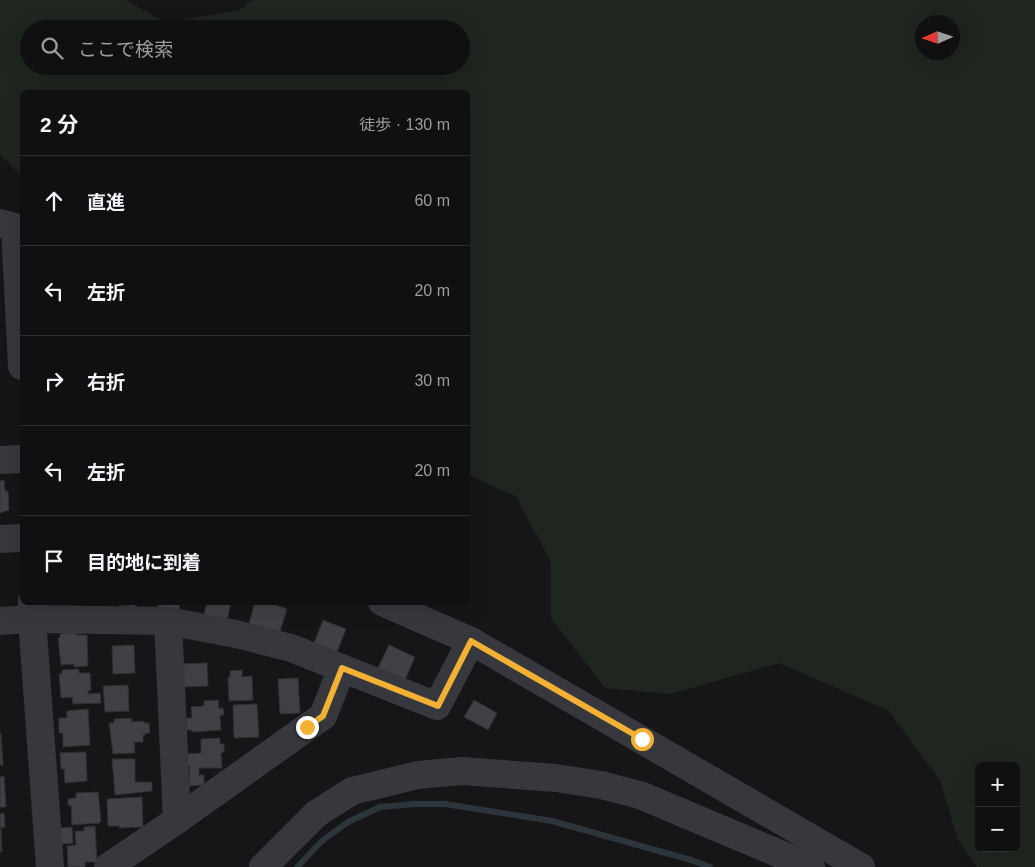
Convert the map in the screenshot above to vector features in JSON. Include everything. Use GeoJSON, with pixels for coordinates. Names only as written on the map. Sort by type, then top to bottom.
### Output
{"type":"FeatureCollection","features":[{"type":"Feature","properties":{"kind":"street"},"geometry":{"type":"LineString","coordinates":[[0,223],[15,227],[20,326]]}},
{"type":"Feature","properties":{"kind":"street"},"geometry":{"type":"LineString","coordinates":[[0,460],[20,459]]}},
{"type":"Feature","properties":{"kind":"street"},"geometry":{"type":"LineString","coordinates":[[0,539],[20,538]]}},
{"type":"Feature","properties":{"kind":"street"},"geometry":{"type":"LineString","coordinates":[[389,605],[471,641],[860,867]]}},
{"type":"Feature","properties":{"kind":"street"},"geometry":{"type":"LineString","coordinates":[[0,621],[32,611],[168,621],[236,634],[282,646],[438,706],[471,641]]}},
{"type":"Feature","properties":{"kind":"street"},"geometry":{"type":"LineString","coordinates":[[32,611],[50,867]]}},
{"type":"Feature","properties":{"kind":"street"},"geometry":{"type":"LineString","coordinates":[[168,621],[177,820]]}},
{"type":"Feature","properties":{"kind":"street"},"geometry":{"type":"LineString","coordinates":[[108,867],[323,716],[342,668]]}},
{"type":"Feature","properties":{"kind":"street"},"geometry":{"type":"LineString","coordinates":[[263,867],[316,814],[352,791],[418,776],[462,770],[556,778],[601,785],[640,794],[811,867]]}},
{"type":"Feature","properties":{"kind":"shaded area"},"geometry":{"type":"Polygon","coordinates":[[[0,0],[127,0],[160,20],[20,20],[20,75],[470,75],[470,20],[182,20],[240,10],[252,0],[1035,0],[1035,867],[977,867],[958,840],[940,781],[889,711],[779,663],[671,694],[605,688],[551,618],[551,562],[516,497],[470,475],[470,90],[20,90],[20,174],[0,155],[0,0]]]}},
{"type":"Feature","properties":{"kind":"building"},"geometry":{"type":"Polygon","coordinates":[[[4,480],[5,491],[8,491],[9,510],[0,513],[0,481],[4,480]]]}},
{"type":"Feature","properties":{"kind":"building"},"geometry":{"type":"Polygon","coordinates":[[[118,605],[136,605],[136,607],[118,605]]]}},
{"type":"Feature","properties":{"kind":"building"},"geometry":{"type":"Polygon","coordinates":[[[158,605],[180,605],[179,610],[158,608],[158,605]]]}},
{"type":"Feature","properties":{"kind":"building"},"geometry":{"type":"Polygon","coordinates":[[[206,605],[230,605],[227,621],[204,615],[206,605]]]}},
{"type":"Feature","properties":{"kind":"building"},"geometry":{"type":"Polygon","coordinates":[[[254,605],[276,605],[287,609],[278,637],[248,628],[254,605]]]}},
{"type":"Feature","properties":{"kind":"building"},"geometry":{"type":"Polygon","coordinates":[[[323,620],[346,629],[336,655],[313,646],[323,620]]]}},
{"type":"Feature","properties":{"kind":"building"},"geometry":{"type":"Polygon","coordinates":[[[76,633],[76,635],[87,635],[88,666],[74,667],[74,664],[61,665],[58,638],[60,638],[60,634],[76,633]]]}},
{"type":"Feature","properties":{"kind":"building"},"geometry":{"type":"Polygon","coordinates":[[[134,645],[135,673],[113,674],[112,646],[134,645]]]}},
{"type":"Feature","properties":{"kind":"building"},"geometry":{"type":"Polygon","coordinates":[[[389,645],[415,657],[405,680],[378,668],[389,645]]]}},
{"type":"Feature","properties":{"kind":"building"},"geometry":{"type":"Polygon","coordinates":[[[207,663],[208,686],[181,687],[180,664],[207,663]]]}},
{"type":"Feature","properties":{"kind":"building"},"geometry":{"type":"Polygon","coordinates":[[[79,669],[79,673],[90,673],[91,690],[88,691],[88,694],[100,693],[101,703],[73,704],[72,697],[61,698],[59,674],[62,674],[62,670],[79,669]]]}},
{"type":"Feature","properties":{"kind":"building"},"geometry":{"type":"Polygon","coordinates":[[[242,670],[242,677],[252,676],[253,700],[229,701],[228,677],[230,677],[230,671],[242,670]]]}},
{"type":"Feature","properties":{"kind":"building"},"geometry":{"type":"Polygon","coordinates":[[[298,678],[300,713],[280,714],[278,679],[298,678]]]}},
{"type":"Feature","properties":{"kind":"building"},"geometry":{"type":"Polygon","coordinates":[[[128,685],[129,711],[105,712],[103,686],[128,685]]]}},
{"type":"Feature","properties":{"kind":"building"},"geometry":{"type":"Polygon","coordinates":[[[218,700],[219,709],[223,708],[224,715],[220,715],[221,730],[192,732],[192,730],[187,730],[186,718],[192,718],[191,707],[204,706],[204,701],[218,700]]]}},
{"type":"Feature","properties":{"kind":"building"},"geometry":{"type":"Polygon","coordinates":[[[474,700],[497,713],[488,730],[464,717],[474,700]]]}},
{"type":"Feature","properties":{"kind":"building"},"geometry":{"type":"Polygon","coordinates":[[[257,704],[259,737],[234,738],[233,705],[257,704]]]}},
{"type":"Feature","properties":{"kind":"building"},"geometry":{"type":"Polygon","coordinates":[[[88,709],[90,745],[63,747],[63,733],[59,733],[59,718],[67,718],[67,711],[88,709]]]}},
{"type":"Feature","properties":{"kind":"building"},"geometry":{"type":"Polygon","coordinates":[[[131,718],[132,722],[144,721],[144,723],[149,723],[150,733],[143,735],[143,742],[134,742],[135,753],[113,754],[109,723],[114,723],[114,719],[131,718]]]}},
{"type":"Feature","properties":{"kind":"building"},"geometry":{"type":"Polygon","coordinates":[[[1,733],[3,765],[0,765],[1,733]]]}},
{"type":"Feature","properties":{"kind":"building"},"geometry":{"type":"Polygon","coordinates":[[[220,738],[220,744],[224,744],[224,752],[221,753],[222,768],[199,768],[199,775],[204,775],[204,785],[189,786],[190,766],[186,766],[185,754],[201,753],[201,739],[220,738]]]}},
{"type":"Feature","properties":{"kind":"building"},"geometry":{"type":"Polygon","coordinates":[[[86,752],[87,781],[65,783],[64,769],[61,769],[60,753],[86,752]]]}},
{"type":"Feature","properties":{"kind":"building"},"geometry":{"type":"Polygon","coordinates":[[[112,759],[135,759],[135,782],[152,782],[152,791],[115,795],[112,759]]]}},
{"type":"Feature","properties":{"kind":"building"},"geometry":{"type":"Polygon","coordinates":[[[4,776],[6,807],[0,807],[0,777],[4,776]]]}},
{"type":"Feature","properties":{"kind":"building"},"geometry":{"type":"Polygon","coordinates":[[[98,792],[100,823],[72,825],[71,805],[68,805],[68,799],[76,798],[76,793],[98,792]]]}},
{"type":"Feature","properties":{"kind":"building"},"geometry":{"type":"Polygon","coordinates":[[[142,797],[143,827],[119,828],[119,826],[108,826],[107,799],[142,797]]]}},
{"type":"Feature","properties":{"kind":"building"},"geometry":{"type":"Polygon","coordinates":[[[4,813],[5,827],[1,827],[2,852],[0,852],[0,814],[4,813]]]}},
{"type":"Feature","properties":{"kind":"building"},"geometry":{"type":"Polygon","coordinates":[[[95,826],[97,862],[85,862],[85,867],[68,867],[67,846],[76,845],[75,831],[84,831],[84,827],[95,826]]]}},
{"type":"Feature","properties":{"kind":"building"},"geometry":{"type":"Polygon","coordinates":[[[72,827],[73,843],[61,844],[60,828],[72,827]]]}},
{"type":"Feature","properties":{"kind":"waterway"},"geometry":{"type":"LineString","coordinates":[[297,867],[323,840],[348,822],[380,807],[415,804],[445,804],[552,821],[710,867]]}},
{"type":"Feature","properties":{"kind":"route"},"geometry":{"type":"LineString","coordinates":[[307,727],[323,716],[342,668],[438,706],[471,641],[642,739]]}}]}
